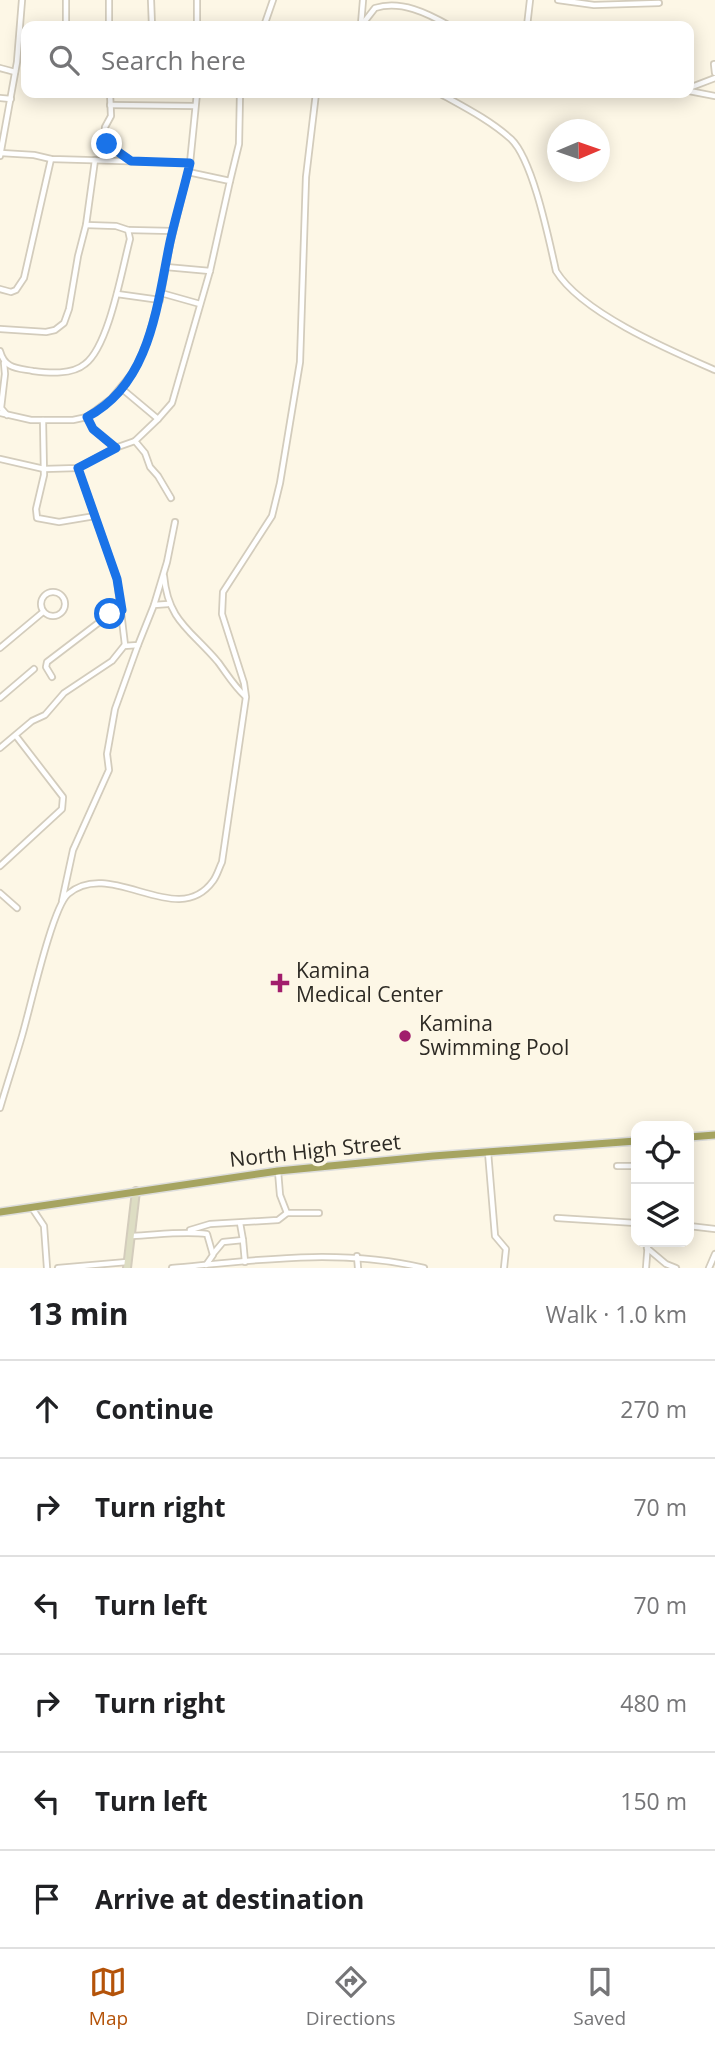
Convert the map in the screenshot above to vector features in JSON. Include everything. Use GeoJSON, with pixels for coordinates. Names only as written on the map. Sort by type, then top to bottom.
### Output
{"type":"FeatureCollection","features":[{"type":"Feature","properties":{"kind":"highway"},"geometry":{"type":"LineString","coordinates":[[694,1137],[715,1135]]}},
{"type":"Feature","properties":{"kind":"highway","name":"North High Street"},"geometry":{"type":"LineString","coordinates":[[0,1212],[278,1171],[631,1141]]}},
{"type":"Feature","properties":{"kind":"main road"},"geometry":{"type":"LineString","coordinates":[[127,1265],[136,1191]]}},
{"type":"Feature","properties":{"kind":"street"},"geometry":{"type":"LineString","coordinates":[[22,0],[17,62],[0,154],[34,155],[51,159],[190,163]]}},
{"type":"Feature","properties":{"kind":"street"},"geometry":{"type":"LineString","coordinates":[[66,0],[66,21]]}},
{"type":"Feature","properties":{"kind":"street"},"geometry":{"type":"LineString","coordinates":[[109,0],[109,21]]}},
{"type":"Feature","properties":{"kind":"street"},"geometry":{"type":"LineString","coordinates":[[152,0],[152,21]]}},
{"type":"Feature","properties":{"kind":"street"},"geometry":{"type":"LineString","coordinates":[[197,0],[197,21]]}},
{"type":"Feature","properties":{"kind":"street"},"geometry":{"type":"LineString","coordinates":[[266,21],[274,0]]}},
{"type":"Feature","properties":{"kind":"street"},"geometry":{"type":"LineString","coordinates":[[528,21],[530,0]]}},
{"type":"Feature","properties":{"kind":"street"},"geometry":{"type":"LineString","coordinates":[[558,0],[659,3]]}},
{"type":"Feature","properties":{"kind":"street"},"geometry":{"type":"LineString","coordinates":[[361,21],[363,1],[375,8]]}},
{"type":"Feature","properties":{"kind":"street"},"geometry":{"type":"LineString","coordinates":[[365,21],[375,8],[395,3],[441,21]]}},
{"type":"Feature","properties":{"kind":"street"},"geometry":{"type":"LineString","coordinates":[[694,86],[715,75],[715,64]]}},
{"type":"Feature","properties":{"kind":"street"},"geometry":{"type":"LineString","coordinates":[[0,68],[15,72]]}},
{"type":"Feature","properties":{"kind":"street"},"geometry":{"type":"LineString","coordinates":[[694,90],[715,96]]}},
{"type":"Feature","properties":{"kind":"street"},"geometry":{"type":"LineString","coordinates":[[0,98],[11,99]]}},
{"type":"Feature","properties":{"kind":"street"},"geometry":{"type":"LineString","coordinates":[[110,98],[111,116],[105,127],[107,144],[131,161]]}},
{"type":"Feature","properties":{"kind":"street"},"geometry":{"type":"LineString","coordinates":[[0,413],[22,420],[43,421],[87,417],[101,408],[121,388],[142,356],[162,293],[173,231],[190,163],[196,98]]}},
{"type":"Feature","properties":{"kind":"street"},"geometry":{"type":"LineString","coordinates":[[0,458],[44,469],[78,468],[135,441],[172,403],[209,271],[239,144],[240,98]]}},
{"type":"Feature","properties":{"kind":"street"},"geometry":{"type":"LineString","coordinates":[[62,901],[69,893],[100,882],[172,899],[186,899],[213,882],[222,862],[246,697],[222,614],[223,592],[272,516],[280,483],[300,362],[306,177],[315,98]]}},
{"type":"Feature","properties":{"kind":"street"},"geometry":{"type":"LineString","coordinates":[[448,98],[489,122],[517,146],[539,200],[556,271],[562,281],[608,317],[715,370]]}},
{"type":"Feature","properties":{"kind":"street"},"geometry":{"type":"LineString","coordinates":[[110,105],[195,106]]}},
{"type":"Feature","properties":{"kind":"street"},"geometry":{"type":"LineString","coordinates":[[0,289],[11,292],[16,290],[24,278],[51,159]]}},
{"type":"Feature","properties":{"kind":"street"},"geometry":{"type":"LineString","coordinates":[[0,329],[46,332],[55,330],[64,323],[86,225],[95,160]]}},
{"type":"Feature","properties":{"kind":"street"},"geometry":{"type":"LineString","coordinates":[[188,172],[230,181]]}},
{"type":"Feature","properties":{"kind":"street"},"geometry":{"type":"LineString","coordinates":[[86,225],[173,231]]}},
{"type":"Feature","properties":{"kind":"street"},"geometry":{"type":"LineString","coordinates":[[3,360],[14,369],[45,373],[84,366],[101,345],[130,239],[128,230]]}},
{"type":"Feature","properties":{"kind":"street"},"geometry":{"type":"LineString","coordinates":[[166,267],[209,271]]}},
{"type":"Feature","properties":{"kind":"street"},"geometry":{"type":"LineString","coordinates":[[162,293],[200,304]]}},
{"type":"Feature","properties":{"kind":"street"},"geometry":{"type":"LineString","coordinates":[[117,294],[160,300]]}},
{"type":"Feature","properties":{"kind":"street"},"geometry":{"type":"LineString","coordinates":[[0,351],[5,374],[1,408],[7,416]]}},
{"type":"Feature","properties":{"kind":"street"},"geometry":{"type":"LineString","coordinates":[[121,388],[158,419]]}},
{"type":"Feature","properties":{"kind":"street"},"geometry":{"type":"LineString","coordinates":[[87,417],[93,429],[116,448]]}},
{"type":"Feature","properties":{"kind":"street"},"geometry":{"type":"LineString","coordinates":[[43,421],[44,469],[36,509],[37,518],[58,522],[95,516]]}},
{"type":"Feature","properties":{"kind":"street"},"geometry":{"type":"LineString","coordinates":[[135,441],[171,498]]}},
{"type":"Feature","properties":{"kind":"street"},"geometry":{"type":"LineString","coordinates":[[0,748],[45,715],[64,693],[112,661],[125,645],[117,579],[78,468]]}},
{"type":"Feature","properties":{"kind":"street"},"geometry":{"type":"LineString","coordinates":[[0,1108],[62,901],[73,850],[108,774],[107,754],[115,709],[164,576],[175,522]]}},
{"type":"Feature","properties":{"kind":"street"},"geometry":{"type":"LineString","coordinates":[[164,576],[168,604],[182,625],[218,662],[246,697]]}},
{"type":"Feature","properties":{"kind":"street"},"geometry":{"type":"LineString","coordinates":[[53,591],[62,595],[65,604],[61,613],[52,616],[43,612],[40,603],[44,594],[53,591]]}},
{"type":"Feature","properties":{"kind":"street"},"geometry":{"type":"LineString","coordinates":[[154,606],[168,604]]}},
{"type":"Feature","properties":{"kind":"street"},"geometry":{"type":"LineString","coordinates":[[52,677],[46,667],[47,662],[110,614],[122,610]]}},
{"type":"Feature","properties":{"kind":"street"},"geometry":{"type":"LineString","coordinates":[[0,648],[43,612]]}},
{"type":"Feature","properties":{"kind":"street"},"geometry":{"type":"LineString","coordinates":[[125,645],[138,645]]}},
{"type":"Feature","properties":{"kind":"street"},"geometry":{"type":"LineString","coordinates":[[0,698],[34,669]]}},
{"type":"Feature","properties":{"kind":"street"},"geometry":{"type":"LineString","coordinates":[[0,866],[62,809],[63,797],[16,736]]}},
{"type":"Feature","properties":{"kind":"street"},"geometry":{"type":"LineString","coordinates":[[0,893],[17,908]]}},
{"type":"Feature","properties":{"kind":"street"},"geometry":{"type":"LineString","coordinates":[[488,1152],[495,1236],[506,1249],[504,1268]]}},
{"type":"Feature","properties":{"kind":"street"},"geometry":{"type":"LineString","coordinates":[[617,1166],[631,1166]]}},
{"type":"Feature","properties":{"kind":"street"},"geometry":{"type":"LineString","coordinates":[[278,1171],[280,1195],[287,1213]]}},
{"type":"Feature","properties":{"kind":"street"},"geometry":{"type":"LineString","coordinates":[[32,1207],[44,1226],[47,1268]]}},
{"type":"Feature","properties":{"kind":"street"},"geometry":{"type":"LineString","coordinates":[[132,1236],[184,1232],[210,1224],[278,1220],[287,1213],[319,1213]]}},
{"type":"Feature","properties":{"kind":"street"},"geometry":{"type":"LineString","coordinates":[[557,1217],[631,1223]]}},
{"type":"Feature","properties":{"kind":"street"},"geometry":{"type":"LineString","coordinates":[[240,1223],[245,1262]]}},
{"type":"Feature","properties":{"kind":"street"},"geometry":{"type":"LineString","coordinates":[[694,1227],[715,1229]]}},
{"type":"Feature","properties":{"kind":"street"},"geometry":{"type":"LineString","coordinates":[[184,1232],[207,1234],[213,1255]]}},
{"type":"Feature","properties":{"kind":"street"},"geometry":{"type":"LineString","coordinates":[[206,1265],[223,1242],[243,1240]]}},
{"type":"Feature","properties":{"kind":"street"},"geometry":{"type":"LineString","coordinates":[[646,1268],[647,1247]]}},
{"type":"Feature","properties":{"kind":"street"},"geometry":{"type":"LineString","coordinates":[[649,1247],[666,1264],[677,1268]]}},
{"type":"Feature","properties":{"kind":"street"},"geometry":{"type":"LineString","coordinates":[[709,1268],[715,1254]]}},
{"type":"Feature","properties":{"kind":"street"},"geometry":{"type":"LineString","coordinates":[[172,1268],[305,1256],[357,1256],[424,1268]]}},
{"type":"Feature","properties":{"kind":"street"},"geometry":{"type":"LineString","coordinates":[[357,1256],[358,1268]]}},
{"type":"Feature","properties":{"kind":"street"},"geometry":{"type":"LineString","coordinates":[[58,1268],[127,1265]]}},
{"type":"Feature","properties":{"kind":"place","name":"Kamina Medical Center"},"geometry":{"type":"Point","coordinates":[280,983]}},
{"type":"Feature","properties":{"kind":"place","name":"Kamina Swimming Pool"},"geometry":{"type":"Point","coordinates":[405,1036]}},
{"type":"Feature","properties":{"kind":"route"},"geometry":{"type":"LineString","coordinates":[[107,144],[131,161],[190,163],[170,244],[162,293],[142,356],[121,388],[97,412],[87,417],[93,429],[116,448],[78,468],[117,579],[122,610],[110,614]]}}]}
